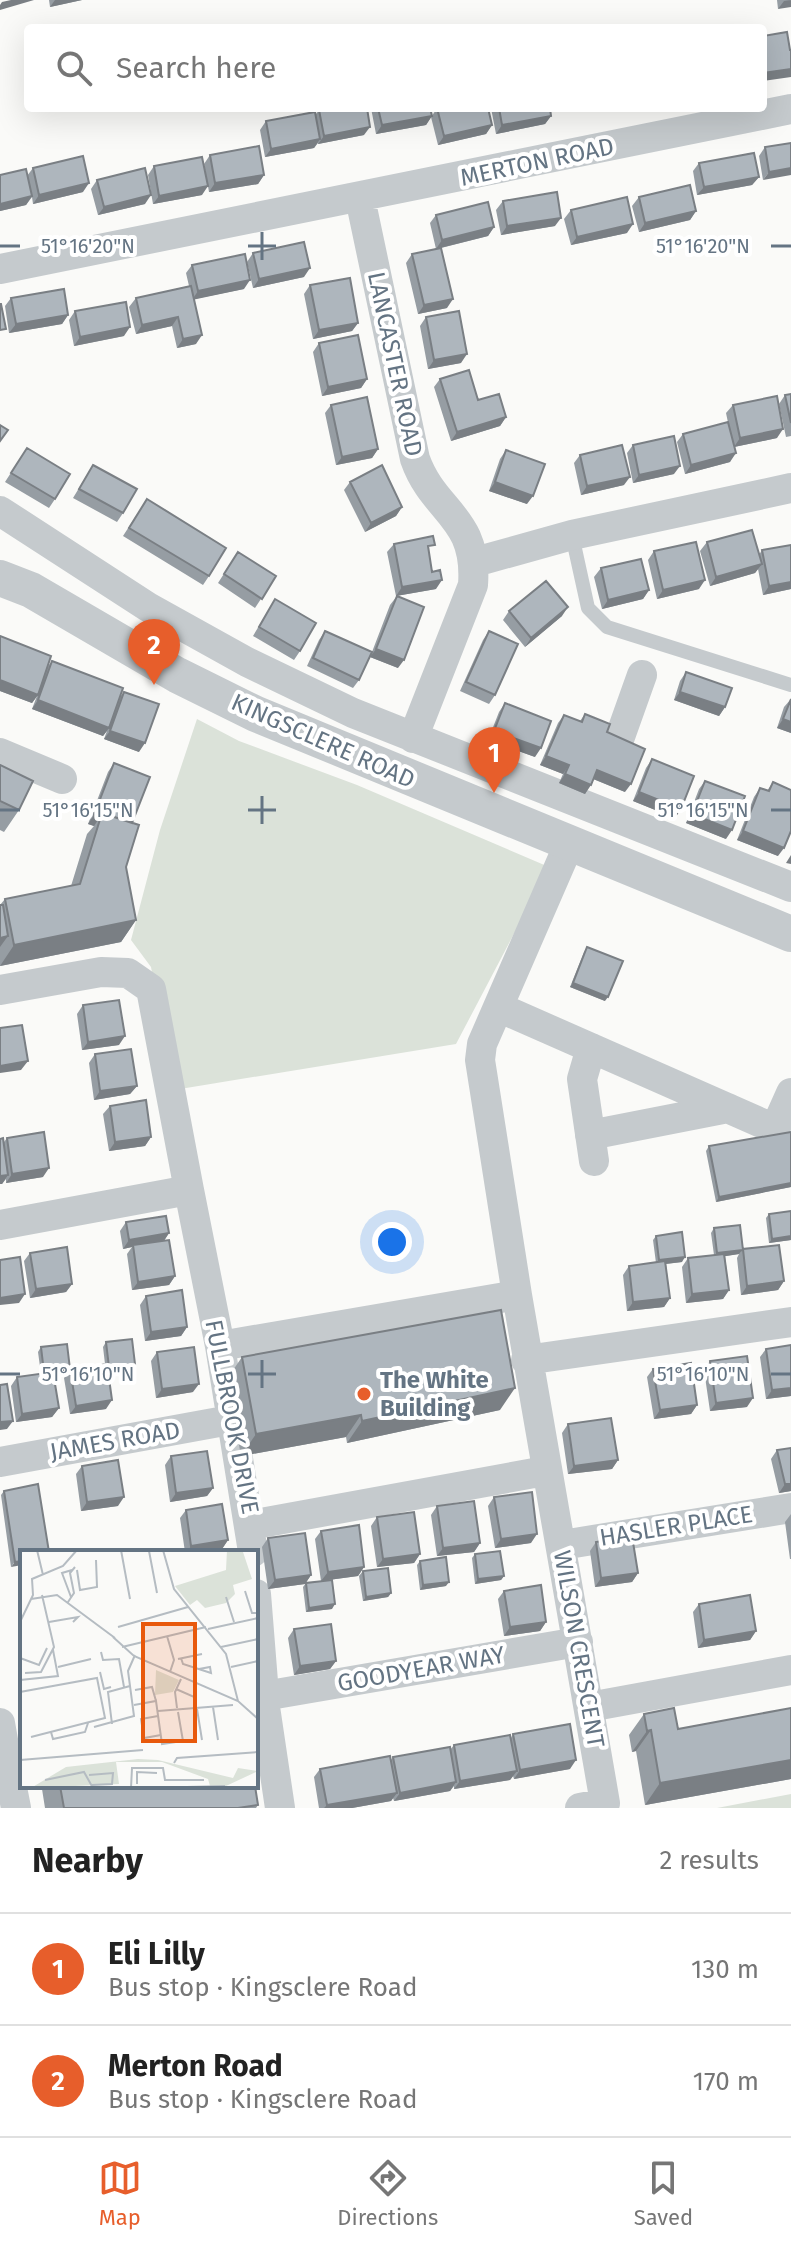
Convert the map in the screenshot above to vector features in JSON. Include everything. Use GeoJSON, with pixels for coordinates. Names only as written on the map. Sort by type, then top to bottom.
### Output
{"type":"FeatureCollection","features":[{"type":"Feature","properties":{"kind":"street","name":"MERTON ROAD"},"geometry":{"type":"LineString","coordinates":[[0,269],[791,109]]}},
{"type":"Feature","properties":{"kind":"street","name":"LANCASTER ROAD"},"geometry":{"type":"LineString","coordinates":[[360,198],[420,475],[463,528],[475,562]]}},
{"type":"Feature","properties":{"kind":"street"},"geometry":{"type":"LineString","coordinates":[[413,738],[473,585],[475,562],[572,535],[791,488]]}},
{"type":"Feature","properties":{"kind":"street","name":"KINGSCLERE ROAD"},"geometry":{"type":"LineString","coordinates":[[0,511],[148,607],[247,662],[413,738],[598,795],[791,887]]}},
{"type":"Feature","properties":{"kind":"street","name":"KINGSCLERE ROAD"},"geometry":{"type":"LineString","coordinates":[[0,560],[15,570],[16,584],[126,647],[256,714],[791,934]]}},
{"type":"Feature","properties":{"kind":"street"},"geometry":{"type":"LineString","coordinates":[[126,647],[148,607]]}},
{"type":"Feature","properties":{"kind":"street"},"geometry":{"type":"LineString","coordinates":[[616,748],[639,675]]}},
{"type":"Feature","properties":{"kind":"street"},"geometry":{"type":"LineString","coordinates":[[0,753],[62,779]]}},
{"type":"Feature","properties":{"kind":"street"},"geometry":{"type":"LineString","coordinates":[[545,1471],[480,1060],[482,1044],[569,844]]}},
{"type":"Feature","properties":{"kind":"street","name":"FULLBROOK DRIVE"},"geometry":{"type":"LineString","coordinates":[[0,990],[101,972],[128,973],[151,989],[220,1346],[252,1538],[545,1471]]}},
{"type":"Feature","properties":{"kind":"street"},"geometry":{"type":"LineString","coordinates":[[498,1007],[775,1129],[791,1093]]}},
{"type":"Feature","properties":{"kind":"street"},"geometry":{"type":"LineString","coordinates":[[591,1048],[582,1079],[592,1148],[728,1108]]}},
{"type":"Feature","properties":{"kind":"street"},"geometry":{"type":"LineString","coordinates":[[0,1225],[189,1190]]}},
{"type":"Feature","properties":{"kind":"street"},"geometry":{"type":"LineString","coordinates":[[220,1346],[517,1295]]}},
{"type":"Feature","properties":{"kind":"street"},"geometry":{"type":"LineString","coordinates":[[526,1360],[791,1322]]}},
{"type":"Feature","properties":{"kind":"street","name":"JAMES ROAD"},"geometry":{"type":"LineString","coordinates":[[0,1462],[230,1420]]}},
{"type":"Feature","properties":{"kind":"street","name":"WILSON CRESCENT"},"geometry":{"type":"LineString","coordinates":[[545,1471],[562,1545],[605,1803],[580,1808]]}},
{"type":"Feature","properties":{"kind":"street","name":"HASLER PLACE"},"geometry":{"type":"LineString","coordinates":[[562,1545],[791,1508]]}},
{"type":"Feature","properties":{"kind":"street"},"geometry":{"type":"LineString","coordinates":[[258,1631],[262,1704],[280,1808]]}},
{"type":"Feature","properties":{"kind":"street","name":"GOODYEAR WAY"},"geometry":{"type":"LineString","coordinates":[[262,1704],[578,1642]]}},
{"type":"Feature","properties":{"kind":"street"},"geometry":{"type":"LineString","coordinates":[[589,1707],[791,1670]]}},
{"type":"Feature","properties":{"kind":"street"},"geometry":{"type":"LineString","coordinates":[[0,1723],[14,1756],[16,1808]]}},
{"type":"Feature","properties":{"kind":"lane"},"geometry":{"type":"LineString","coordinates":[[572,535],[588,608],[607,627],[791,685]]}},
{"type":"Feature","properties":{"kind":"shaded area"},"geometry":{"type":"Polygon","coordinates":[[[197,719],[239,741],[357,785],[549,867],[456,1044],[174,1090],[151,967],[131,940],[160,830],[197,719]]]}},
{"type":"Feature","properties":{"kind":"shaded area"},"geometry":{"type":"Polygon","coordinates":[[[791,1794],[791,1808],[717,1808],[791,1794]]]}},
{"type":"Feature","properties":{"kind":"building"},"geometry":{"type":"Polygon","coordinates":[[[787,32],[791,69],[767,72],[767,35],[787,32]]]}},
{"type":"Feature","properties":{"kind":"building"},"geometry":{"type":"Polygon","coordinates":[[[315,112],[320,139],[271,149],[266,121],[315,112]]]}},
{"type":"Feature","properties":{"kind":"building"},"geometry":{"type":"Polygon","coordinates":[[[319,112],[368,112],[370,127],[324,136],[319,112]]]}},
{"type":"Feature","properties":{"kind":"building"},"geometry":{"type":"Polygon","coordinates":[[[379,112],[431,112],[432,116],[382,125],[379,112]]]}},
{"type":"Feature","properties":{"kind":"building"},"geometry":{"type":"Polygon","coordinates":[[[438,112],[489,112],[492,125],[444,136],[438,112]]]}},
{"type":"Feature","properties":{"kind":"building"},"geometry":{"type":"Polygon","coordinates":[[[500,112],[550,112],[551,116],[502,125],[500,112]]]}},
{"type":"Feature","properties":{"kind":"building"},"geometry":{"type":"Polygon","coordinates":[[[791,143],[791,168],[769,172],[765,147],[791,143]]]}},
{"type":"Feature","properties":{"kind":"building"},"geometry":{"type":"Polygon","coordinates":[[[259,146],[264,175],[215,183],[210,155],[259,146]]]}},
{"type":"Feature","properties":{"kind":"building"},"geometry":{"type":"Polygon","coordinates":[[[754,153],[759,177],[704,187],[699,163],[754,153]]]}},
{"type":"Feature","properties":{"kind":"building"},"geometry":{"type":"Polygon","coordinates":[[[83,156],[89,183],[39,195],[33,168],[83,156]]]}},
{"type":"Feature","properties":{"kind":"building"},"geometry":{"type":"Polygon","coordinates":[[[202,157],[208,186],[159,196],[154,166],[202,157]]]}},
{"type":"Feature","properties":{"kind":"building"},"geometry":{"type":"Polygon","coordinates":[[[145,168],[151,195],[104,207],[97,180],[145,168]]]}},
{"type":"Feature","properties":{"kind":"building"},"geometry":{"type":"Polygon","coordinates":[[[26,169],[32,196],[0,204],[0,175],[26,169]]]}},
{"type":"Feature","properties":{"kind":"building"},"geometry":{"type":"Polygon","coordinates":[[[690,185],[696,211],[645,223],[639,197],[690,185]]]}},
{"type":"Feature","properties":{"kind":"building"},"geometry":{"type":"Polygon","coordinates":[[[557,192],[561,218],[507,226],[503,201],[557,192]]]}},
{"type":"Feature","properties":{"kind":"building"},"geometry":{"type":"Polygon","coordinates":[[[627,197],[633,224],[577,237],[571,210],[627,197]]]}},
{"type":"Feature","properties":{"kind":"building"},"geometry":{"type":"Polygon","coordinates":[[[488,202],[494,227],[442,240],[436,215],[488,202]]]}},
{"type":"Feature","properties":{"kind":"building"},"geometry":{"type":"Polygon","coordinates":[[[304,242],[310,268],[259,279],[253,253],[304,242]]]}},
{"type":"Feature","properties":{"kind":"building"},"geometry":{"type":"Polygon","coordinates":[[[441,248],[453,299],[424,305],[412,254],[441,248]]]}},
{"type":"Feature","properties":{"kind":"building"},"geometry":{"type":"Polygon","coordinates":[[[245,254],[250,280],[198,291],[192,265],[245,254]]]}},
{"type":"Feature","properties":{"kind":"building"},"geometry":{"type":"Polygon","coordinates":[[[350,278],[358,323],[319,330],[310,285],[350,278]]]}},
{"type":"Feature","properties":{"kind":"building"},"geometry":{"type":"Polygon","coordinates":[[[191,286],[202,335],[183,339],[178,317],[142,325],[136,298],[191,286]]]}},
{"type":"Feature","properties":{"kind":"building"},"geometry":{"type":"Polygon","coordinates":[[[64,289],[68,315],[16,324],[11,298],[64,289]]]}},
{"type":"Feature","properties":{"kind":"building"},"geometry":{"type":"Polygon","coordinates":[[[126,302],[130,327],[80,337],[75,311],[126,302]]]}},
{"type":"Feature","properties":{"kind":"building"},"geometry":{"type":"Polygon","coordinates":[[[0,304],[6,329],[0,330],[0,304]]]}},
{"type":"Feature","properties":{"kind":"building"},"geometry":{"type":"Polygon","coordinates":[[[459,311],[467,354],[434,360],[426,317],[459,311]]]}},
{"type":"Feature","properties":{"kind":"building"},"geometry":{"type":"Polygon","coordinates":[[[358,335],[367,379],[328,387],[319,343],[358,335]]]}},
{"type":"Feature","properties":{"kind":"building"},"geometry":{"type":"Polygon","coordinates":[[[469,370],[478,400],[499,394],[506,417],[457,432],[440,379],[469,370]]]}},
{"type":"Feature","properties":{"kind":"building"},"geometry":{"type":"Polygon","coordinates":[[[791,394],[791,423],[785,395],[791,394]]]}},
{"type":"Feature","properties":{"kind":"building"},"geometry":{"type":"Polygon","coordinates":[[[777,396],[783,429],[740,438],[733,405],[777,396]]]}},
{"type":"Feature","properties":{"kind":"building"},"geometry":{"type":"Polygon","coordinates":[[[367,397],[378,449],[342,457],[331,405],[367,397]]]}},
{"type":"Feature","properties":{"kind":"building"},"geometry":{"type":"Polygon","coordinates":[[[728,422],[736,453],[691,465],[683,434],[728,422]]]}},
{"type":"Feature","properties":{"kind":"building"},"geometry":{"type":"Polygon","coordinates":[[[0,425],[8,430],[0,441],[0,425]]]}},
{"type":"Feature","properties":{"kind":"building"},"geometry":{"type":"Polygon","coordinates":[[[674,436],[680,466],[639,475],[633,445],[674,436]]]}},
{"type":"Feature","properties":{"kind":"building"},"geometry":{"type":"Polygon","coordinates":[[[622,445],[630,477],[587,486],[580,455],[622,445]]]}},
{"type":"Feature","properties":{"kind":"building"},"geometry":{"type":"Polygon","coordinates":[[[27,448],[70,474],[55,499],[11,473],[27,448]]]}},
{"type":"Feature","properties":{"kind":"building"},"geometry":{"type":"Polygon","coordinates":[[[506,450],[545,464],[533,496],[495,482],[506,450]]]}},
{"type":"Feature","properties":{"kind":"building"},"geometry":{"type":"Polygon","coordinates":[[[93,465],[137,489],[123,513],[79,489],[93,465]]]}},
{"type":"Feature","properties":{"kind":"building"},"geometry":{"type":"Polygon","coordinates":[[[382,465],[402,507],[371,523],[350,482],[382,465]]]}},
{"type":"Feature","properties":{"kind":"building"},"geometry":{"type":"Polygon","coordinates":[[[147,499],[226,548],[209,576],[129,528],[147,499]]]}},
{"type":"Feature","properties":{"kind":"building"},"geometry":{"type":"Polygon","coordinates":[[[752,530],[762,564],[716,577],[707,542],[752,530]]]}},
{"type":"Feature","properties":{"kind":"building"},"geometry":{"type":"Polygon","coordinates":[[[433,536],[435,545],[428,546],[432,572],[440,570],[442,580],[402,587],[394,544],[433,536]]]}},
{"type":"Feature","properties":{"kind":"building"},"geometry":{"type":"Polygon","coordinates":[[[696,542],[705,580],[663,590],[654,551],[696,542]]]}},
{"type":"Feature","properties":{"kind":"building"},"geometry":{"type":"Polygon","coordinates":[[[791,545],[791,582],[769,586],[762,550],[791,545]]]}},
{"type":"Feature","properties":{"kind":"building"},"geometry":{"type":"Polygon","coordinates":[[[238,552],[276,576],[262,599],[224,574],[238,552]]]}},
{"type":"Feature","properties":{"kind":"building"},"geometry":{"type":"Polygon","coordinates":[[[641,559],[649,590],[608,600],[601,568],[641,559]]]}},
{"type":"Feature","properties":{"kind":"building"},"geometry":{"type":"Polygon","coordinates":[[[546,581],[568,607],[531,638],[509,611],[546,581]]]}},
{"type":"Feature","properties":{"kind":"building"},"geometry":{"type":"Polygon","coordinates":[[[397,596],[424,607],[404,660],[376,649],[397,596]]]}},
{"type":"Feature","properties":{"kind":"building"},"geometry":{"type":"Polygon","coordinates":[[[275,599],[316,623],[300,651],[259,627],[275,599]]]}},
{"type":"Feature","properties":{"kind":"building"},"geometry":{"type":"Polygon","coordinates":[[[325,631],[372,652],[359,680],[313,658],[325,631]]]}},
{"type":"Feature","properties":{"kind":"building"},"geometry":{"type":"Polygon","coordinates":[[[489,631],[518,644],[495,695],[466,682],[489,631]]]}},
{"type":"Feature","properties":{"kind":"building"},"geometry":{"type":"Polygon","coordinates":[[[0,636],[51,656],[38,695],[0,680],[0,636]]]}},
{"type":"Feature","properties":{"kind":"building"},"geometry":{"type":"Polygon","coordinates":[[[52,661],[123,688],[109,728],[38,700],[52,661]]]}},
{"type":"Feature","properties":{"kind":"building"},"geometry":{"type":"Polygon","coordinates":[[[686,672],[732,688],[725,707],[680,692],[686,672]]]}},
{"type":"Feature","properties":{"kind":"building"},"geometry":{"type":"Polygon","coordinates":[[[124,692],[159,704],[145,743],[110,731],[124,692]]]}},
{"type":"Feature","properties":{"kind":"building"},"geometry":{"type":"Polygon","coordinates":[[[791,699],[791,722],[783,719],[791,699]]]}},
{"type":"Feature","properties":{"kind":"building"},"geometry":{"type":"Polygon","coordinates":[[[505,703],[551,721],[541,748],[494,731],[505,703]]]}},
{"type":"Feature","properties":{"kind":"building"},"geometry":{"type":"Polygon","coordinates":[[[585,714],[610,724],[607,732],[645,749],[631,784],[597,770],[591,785],[565,774],[569,765],[546,756],[564,715],[582,722],[585,714]]]}},
{"type":"Feature","properties":{"kind":"building"},"geometry":{"type":"Polygon","coordinates":[[[652,759],[694,776],[681,809],[639,792],[652,759]]]}},
{"type":"Feature","properties":{"kind":"building"},"geometry":{"type":"Polygon","coordinates":[[[114,763],[150,777],[132,823],[102,813],[100,817],[94,815],[114,763]]]}},
{"type":"Feature","properties":{"kind":"building"},"geometry":{"type":"Polygon","coordinates":[[[0,765],[33,781],[19,810],[0,801],[0,765]]]}},
{"type":"Feature","properties":{"kind":"building"},"geometry":{"type":"Polygon","coordinates":[[[705,781],[745,796],[732,830],[692,814],[705,781]]]}},
{"type":"Feature","properties":{"kind":"building"},"geometry":{"type":"Polygon","coordinates":[[[773,782],[791,790],[791,831],[784,848],[743,831],[760,788],[769,791],[773,782]]]}},
{"type":"Feature","properties":{"kind":"building"},"geometry":{"type":"Polygon","coordinates":[[[102,813],[139,825],[126,867],[136,920],[14,945],[5,899],[80,884],[102,813]]]}},
{"type":"Feature","properties":{"kind":"building"},"geometry":{"type":"Polygon","coordinates":[[[0,905],[3,905],[8,936],[0,938],[0,905]]]}},
{"type":"Feature","properties":{"kind":"building"},"geometry":{"type":"Polygon","coordinates":[[[587,947],[623,961],[608,997],[573,983],[587,947]]]}},
{"type":"Feature","properties":{"kind":"building"},"geometry":{"type":"Polygon","coordinates":[[[119,1000],[125,1036],[88,1042],[83,1005],[119,1000]]]}},
{"type":"Feature","properties":{"kind":"building"},"geometry":{"type":"Polygon","coordinates":[[[22,1025],[28,1061],[0,1066],[0,1028],[22,1025]]]}},
{"type":"Feature","properties":{"kind":"building"},"geometry":{"type":"Polygon","coordinates":[[[131,1049],[137,1086],[100,1091],[95,1054],[131,1049]]]}},
{"type":"Feature","properties":{"kind":"building"},"geometry":{"type":"Polygon","coordinates":[[[146,1100],[151,1137],[115,1142],[110,1106],[146,1100]]]}},
{"type":"Feature","properties":{"kind":"building"},"geometry":{"type":"Polygon","coordinates":[[[44,1132],[49,1168],[12,1174],[7,1138],[44,1132]]]}},
{"type":"Feature","properties":{"kind":"building"},"geometry":{"type":"Polygon","coordinates":[[[791,1132],[791,1183],[719,1197],[709,1146],[791,1132]]]}},
{"type":"Feature","properties":{"kind":"building"},"geometry":{"type":"Polygon","coordinates":[[[3,1138],[8,1175],[0,1176],[0,1139],[3,1138]]]}},
{"type":"Feature","properties":{"kind":"building"},"geometry":{"type":"Polygon","coordinates":[[[791,1211],[791,1236],[772,1239],[769,1214],[791,1211]]]}},
{"type":"Feature","properties":{"kind":"building"},"geometry":{"type":"Polygon","coordinates":[[[166,1216],[169,1233],[129,1240],[126,1222],[166,1216]]]}},
{"type":"Feature","properties":{"kind":"building"},"geometry":{"type":"Polygon","coordinates":[[[740,1225],[743,1250],[717,1253],[714,1228],[740,1225]]]}},
{"type":"Feature","properties":{"kind":"building"},"geometry":{"type":"Polygon","coordinates":[[[682,1232],[685,1257],[659,1260],[656,1236],[682,1232]]]}},
{"type":"Feature","properties":{"kind":"building"},"geometry":{"type":"Polygon","coordinates":[[[169,1240],[175,1276],[138,1282],[133,1245],[169,1240]]]}},
{"type":"Feature","properties":{"kind":"building"},"geometry":{"type":"Polygon","coordinates":[[[779,1245],[784,1281],[747,1286],[743,1249],[779,1245]]]}},
{"type":"Feature","properties":{"kind":"building"},"geometry":{"type":"Polygon","coordinates":[[[67,1247],[72,1284],[36,1289],[30,1253],[67,1247]]]}},
{"type":"Feature","properties":{"kind":"building"},"geometry":{"type":"Polygon","coordinates":[[[724,1254],[729,1290],[692,1294],[688,1258],[724,1254]]]}},
{"type":"Feature","properties":{"kind":"building"},"geometry":{"type":"Polygon","coordinates":[[[20,1257],[25,1294],[0,1298],[0,1260],[20,1257]]]}},
{"type":"Feature","properties":{"kind":"building"},"geometry":{"type":"Polygon","coordinates":[[[665,1261],[670,1298],[633,1302],[629,1266],[665,1261]]]}},
{"type":"Feature","properties":{"kind":"building"},"geometry":{"type":"Polygon","coordinates":[[[182,1290],[187,1327],[151,1332],[146,1296],[182,1290]]]}},
{"type":"Feature","properties":{"kind":"building","name":"The White Building"},"geometry":{"type":"Polygon","coordinates":[[[501,1310],[515,1388],[362,1421],[361,1415],[256,1434],[242,1357],[501,1310]]]}},
{"type":"Feature","properties":{"kind":"building"},"geometry":{"type":"Polygon","coordinates":[[[132,1339],[135,1364],[109,1367],[106,1342],[132,1339]]]}},
{"type":"Feature","properties":{"kind":"building"},"geometry":{"type":"Polygon","coordinates":[[[67,1344],[70,1369],[44,1372],[41,1347],[67,1344]]]}},
{"type":"Feature","properties":{"kind":"building"},"geometry":{"type":"Polygon","coordinates":[[[791,1345],[791,1388],[772,1390],[766,1349],[791,1345]]]}},
{"type":"Feature","properties":{"kind":"building"},"geometry":{"type":"Polygon","coordinates":[[[194,1347],[199,1384],[162,1389],[157,1352],[194,1347]]]}},
{"type":"Feature","properties":{"kind":"building"},"geometry":{"type":"Polygon","coordinates":[[[747,1356],[753,1398],[716,1403],[710,1361],[747,1356]]]}},
{"type":"Feature","properties":{"kind":"building"},"geometry":{"type":"Polygon","coordinates":[[[691,1363],[697,1405],[660,1410],[653,1369],[691,1363]]]}},
{"type":"Feature","properties":{"kind":"building"},"geometry":{"type":"Polygon","coordinates":[[[107,1364],[112,1400],[76,1406],[70,1369],[107,1364]]]}},
{"type":"Feature","properties":{"kind":"building"},"geometry":{"type":"Polygon","coordinates":[[[53,1372],[59,1408],[22,1414],[17,1377],[53,1372]]]}},
{"type":"Feature","properties":{"kind":"building"},"geometry":{"type":"Polygon","coordinates":[[[7,1384],[13,1421],[0,1422],[0,1385],[7,1384]]]}},
{"type":"Feature","properties":{"kind":"building"},"geometry":{"type":"Polygon","coordinates":[[[611,1418],[618,1460],[574,1466],[568,1424],[611,1418]]]}},
{"type":"Feature","properties":{"kind":"building"},"geometry":{"type":"Polygon","coordinates":[[[791,1448],[791,1484],[785,1484],[777,1450],[791,1448]]]}},
{"type":"Feature","properties":{"kind":"building"},"geometry":{"type":"Polygon","coordinates":[[[207,1451],[213,1488],[176,1493],[171,1456],[207,1451]]]}},
{"type":"Feature","properties":{"kind":"building"},"geometry":{"type":"Polygon","coordinates":[[[118,1460],[124,1497],[87,1502],[82,1466],[118,1460]]]}},
{"type":"Feature","properties":{"kind":"building"},"geometry":{"type":"Polygon","coordinates":[[[38,1484],[49,1550],[20,1550],[20,1561],[15,1562],[4,1491],[38,1484]]]}},
{"type":"Feature","properties":{"kind":"building"},"geometry":{"type":"Polygon","coordinates":[[[532,1492],[537,1534],[501,1539],[494,1497],[532,1492]]]}},
{"type":"Feature","properties":{"kind":"building"},"geometry":{"type":"Polygon","coordinates":[[[474,1501],[480,1543],[443,1548],[437,1506],[474,1501]]]}},
{"type":"Feature","properties":{"kind":"building"},"geometry":{"type":"Polygon","coordinates":[[[222,1504],[228,1540],[191,1546],[186,1510],[222,1504]]]}},
{"type":"Feature","properties":{"kind":"building"},"geometry":{"type":"Polygon","coordinates":[[[414,1512],[420,1554],[383,1559],[377,1517],[414,1512]]]}},
{"type":"Feature","properties":{"kind":"building"},"geometry":{"type":"Polygon","coordinates":[[[359,1525],[364,1567],[328,1572],[321,1531],[359,1525]]]}},
{"type":"Feature","properties":{"kind":"building"},"geometry":{"type":"Polygon","coordinates":[[[305,1533],[311,1575],[275,1580],[268,1538],[305,1533]]]}},
{"type":"Feature","properties":{"kind":"building"},"geometry":{"type":"Polygon","coordinates":[[[632,1536],[638,1573],[601,1578],[596,1542],[632,1536]]]}},
{"type":"Feature","properties":{"kind":"building"},"geometry":{"type":"Polygon","coordinates":[[[500,1551],[504,1576],[478,1579],[475,1554],[500,1551]]]}},
{"type":"Feature","properties":{"kind":"building"},"geometry":{"type":"Polygon","coordinates":[[[446,1557],[449,1582],[423,1585],[420,1561],[446,1557]]]}},
{"type":"Feature","properties":{"kind":"building"},"geometry":{"type":"Polygon","coordinates":[[[388,1568],[391,1593],[366,1597],[363,1571],[388,1568]]]}},
{"type":"Feature","properties":{"kind":"building"},"geometry":{"type":"Polygon","coordinates":[[[332,1580],[335,1604],[309,1608],[306,1583],[332,1580]]]}},
{"type":"Feature","properties":{"kind":"building"},"geometry":{"type":"Polygon","coordinates":[[[541,1585],[546,1622],[510,1627],[504,1591],[541,1585]]]}},
{"type":"Feature","properties":{"kind":"building"},"geometry":{"type":"Polygon","coordinates":[[[750,1595],[756,1631],[704,1640],[699,1604],[750,1595]]]}},
{"type":"Feature","properties":{"kind":"building"},"geometry":{"type":"Polygon","coordinates":[[[331,1624],[336,1661],[300,1666],[294,1629],[331,1624]]]}},
{"type":"Feature","properties":{"kind":"building"},"geometry":{"type":"Polygon","coordinates":[[[674,1708],[678,1729],[791,1708],[791,1760],[660,1783],[651,1730],[647,1731],[644,1714],[674,1708]]]}},
{"type":"Feature","properties":{"kind":"building"},"geometry":{"type":"Polygon","coordinates":[[[570,1724],[576,1760],[520,1770],[513,1734],[570,1724]]]}},
{"type":"Feature","properties":{"kind":"building"},"geometry":{"type":"Polygon","coordinates":[[[510,1735],[517,1771],[460,1781],[454,1745],[510,1735]]]}},
{"type":"Feature","properties":{"kind":"building"},"geometry":{"type":"Polygon","coordinates":[[[450,1747],[456,1782],[400,1793],[393,1757],[450,1747]]]}},
{"type":"Feature","properties":{"kind":"building"},"geometry":{"type":"Polygon","coordinates":[[[390,1756],[397,1793],[327,1805],[320,1769],[390,1756]]]}},
{"type":"Feature","properties":{"kind":"building"},"geometry":{"type":"Polygon","coordinates":[[[60,1788],[255,1788],[258,1805],[238,1808],[64,1808],[60,1788]]]}},
{"type":"Feature","properties":{"kind":"place","name":"Merton Road"},"geometry":{"type":"Point","coordinates":[154,685]}},
{"type":"Feature","properties":{"kind":"place","name":"Eli Lilly"},"geometry":{"type":"Point","coordinates":[494,793]}},
{"type":"Feature","properties":{"kind":"place","name":"The White Building"},"geometry":{"type":"Point","coordinates":[364,1394]}}]}
